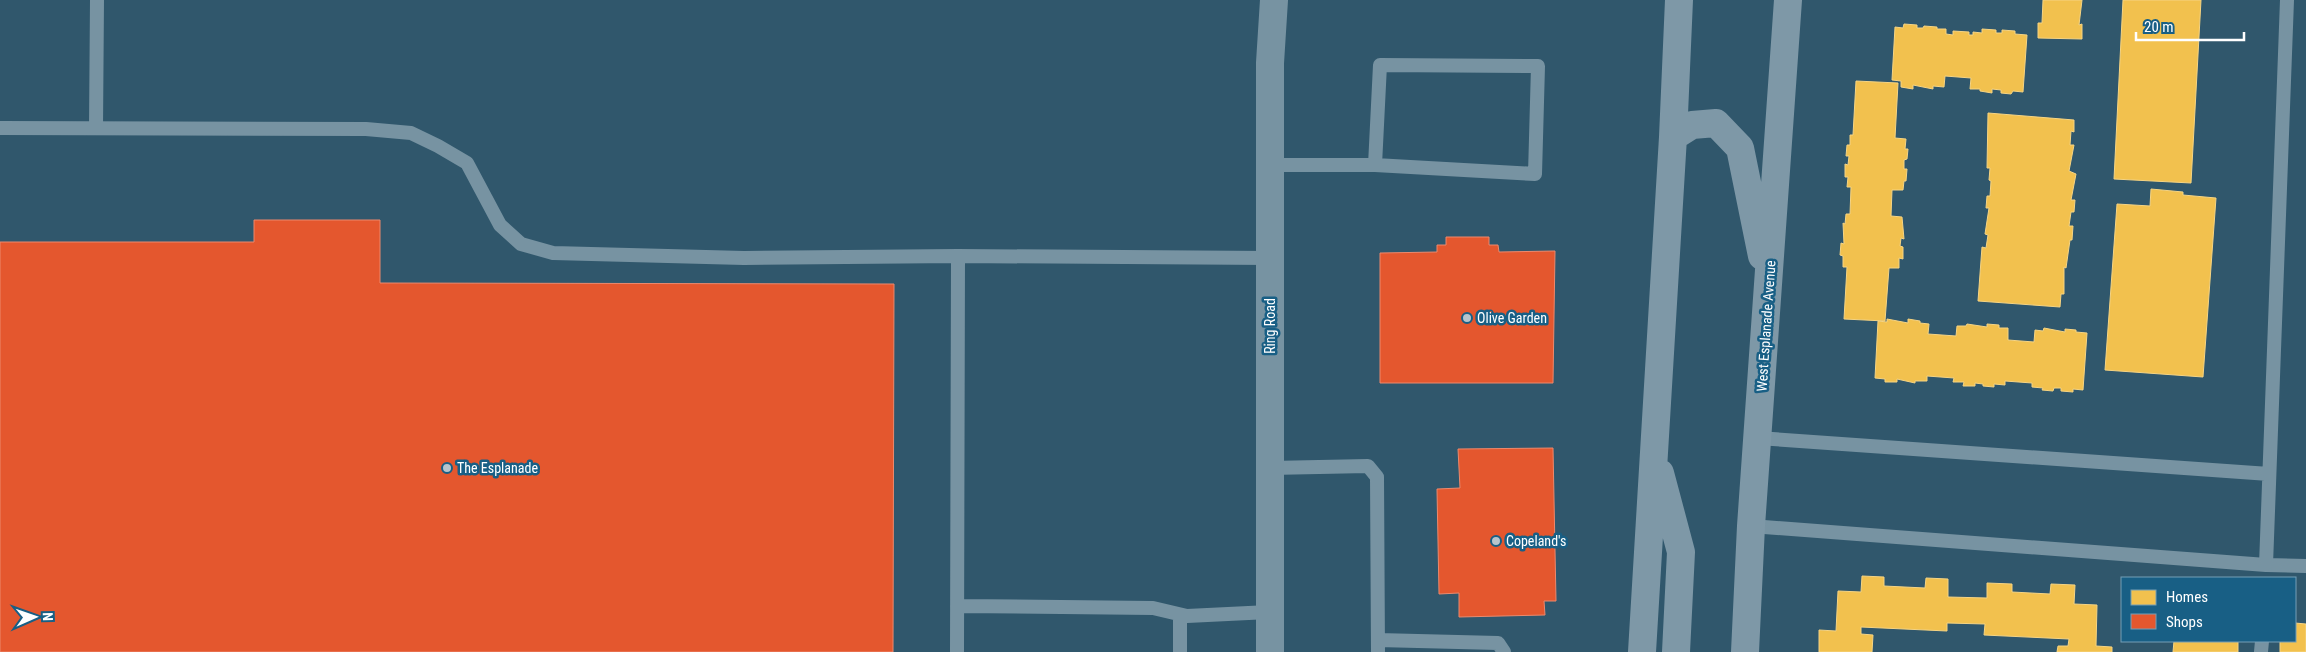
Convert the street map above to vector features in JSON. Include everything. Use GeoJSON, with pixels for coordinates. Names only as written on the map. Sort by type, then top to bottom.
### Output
{"type":"FeatureCollection","features":[{"type":"Feature","properties":{"kind":"main road"},"geometry":{"type":"LineString","coordinates":[[1642,652],[1673,137],[1679,0]]}},
{"type":"Feature","properties":{"kind":"main road","name":"West Esplanade Avenue"},"geometry":{"type":"LineString","coordinates":[[1745,652],[1751,526],[1788,0]]}},
{"type":"Feature","properties":{"kind":"main road"},"geometry":{"type":"LineString","coordinates":[[1673,137],[1692,125],[1716,124],[1740,148],[1769,289]]}},
{"type":"Feature","properties":{"kind":"main road"},"geometry":{"type":"LineString","coordinates":[[1654,449],[1681,552],[1676,652]]}},
{"type":"Feature","properties":{"kind":"street","name":"Ring Road"},"geometry":{"type":"LineString","coordinates":[[1270,652],[1270,63],[1274,0]]}},
{"type":"Feature","properties":{"kind":"lane"},"geometry":{"type":"LineString","coordinates":[[96,128],[97,0]]}},
{"type":"Feature","properties":{"kind":"lane"},"geometry":{"type":"LineString","coordinates":[[2266,565],[2287,0]]}},
{"type":"Feature","properties":{"kind":"lane"},"geometry":{"type":"LineString","coordinates":[[1270,165],[1375,165],[1535,174],[1538,66],[1380,64],[1375,165]]}},
{"type":"Feature","properties":{"kind":"lane"},"geometry":{"type":"LineString","coordinates":[[0,128],[366,129],[411,133],[438,146],[466,163],[500,225],[521,244],[553,253],[744,258],[958,256],[1270,258]]}},
{"type":"Feature","properties":{"kind":"lane"},"geometry":{"type":"LineString","coordinates":[[957,652],[958,256]]}},
{"type":"Feature","properties":{"kind":"lane"},"geometry":{"type":"LineString","coordinates":[[1758,438],[2269,474]]}},
{"type":"Feature","properties":{"kind":"lane"},"geometry":{"type":"LineString","coordinates":[[1270,468],[1368,466],[1377,477],[1378,646],[1498,643],[1504,652]]}},
{"type":"Feature","properties":{"kind":"lane"},"geometry":{"type":"LineString","coordinates":[[1751,526],[2266,565],[2306,566]]}},
{"type":"Feature","properties":{"kind":"lane"},"geometry":{"type":"LineString","coordinates":[[957,606],[1153,608],[1180,615],[1269,612]]}},
{"type":"Feature","properties":{"kind":"lane"},"geometry":{"type":"LineString","coordinates":[[1180,615],[1180,652]]}},
{"type":"Feature","properties":{"kind":"building: Homes"},"geometry":{"type":"Polygon","coordinates":[[[2043,0],[2082,0],[2079,25],[2082,24],[2082,39],[2038,38],[2038,23],[2042,23],[2043,0]]]}},
{"type":"Feature","properties":{"kind":"building: Homes"},"geometry":{"type":"Polygon","coordinates":[[[2123,0],[2201,0],[2191,183],[2114,179],[2123,0]]]}},
{"type":"Feature","properties":{"kind":"building: Homes"},"geometry":{"type":"Polygon","coordinates":[[[1904,24],[1917,25],[1917,28],[1923,28],[1924,26],[1946,29],[1946,34],[1953,35],[1953,31],[1969,32],[1969,35],[1973,35],[1973,32],[1982,33],[1982,29],[1996,30],[1996,33],[2002,33],[2002,30],[2015,31],[2015,34],[2027,35],[2023,92],[2013,91],[2011,94],[2001,93],[2001,90],[1992,89],[1992,93],[1980,91],[1980,89],[1970,89],[1971,78],[1945,76],[1944,87],[1933,86],[1933,89],[1913,85],[1913,89],[1901,87],[1901,81],[1892,80],[1895,27],[1903,28],[1904,24]]]}},
{"type":"Feature","properties":{"kind":"building: Homes"},"geometry":{"type":"Polygon","coordinates":[[[1856,81],[1898,83],[1895,138],[1906,139],[1905,149],[1908,149],[1907,159],[1904,160],[1904,169],[1907,169],[1903,190],[1892,190],[1891,216],[1902,217],[1904,239],[1901,238],[1900,246],[1903,247],[1903,259],[1899,258],[1899,268],[1889,268],[1885,321],[1844,319],[1847,267],[1843,267],[1843,256],[1840,255],[1841,243],[1844,244],[1843,223],[1845,224],[1846,214],[1850,214],[1851,187],[1847,187],[1848,177],[1845,177],[1845,164],[1848,165],[1849,156],[1846,156],[1847,145],[1850,145],[1850,135],[1853,135],[1856,81]]]}},
{"type":"Feature","properties":{"kind":"building: Homes"},"geometry":{"type":"Polygon","coordinates":[[[1988,113],[2074,120],[2074,132],[2071,131],[2070,145],[2074,145],[2069,171],[2076,174],[2071,200],[2075,200],[2074,212],[2071,212],[2069,226],[2073,226],[2072,240],[2070,240],[2066,268],[2064,267],[2064,294],[2061,294],[2060,307],[1978,301],[1982,247],[1986,248],[1988,235],[1985,234],[1989,208],[1986,208],[1987,196],[1990,196],[1991,181],[1989,180],[1990,168],[1987,168],[1988,113]]]}},
{"type":"Feature","properties":{"kind":"building: Homes"},"geometry":{"type":"Polygon","coordinates":[[[2151,189],[2183,192],[2183,195],[2216,198],[2203,377],[2105,370],[2117,204],[2150,206],[2151,189]]]}},
{"type":"Feature","properties":{"kind":"building: Homes"},"geometry":{"type":"Polygon","coordinates":[[[1887,319],[1908,323],[1908,319],[1920,321],[1920,323],[1929,324],[1928,334],[1956,336],[1957,326],[1966,326],[1967,324],[1987,327],[1987,324],[1999,325],[1999,328],[2008,328],[2008,340],[2034,342],[2035,330],[2043,331],[2044,328],[2065,332],[2065,329],[2076,330],[2076,332],[2087,333],[2083,390],[2073,389],[2073,392],[2054,388],[2053,391],[2042,390],[2043,388],[2032,387],[2032,383],[2005,381],[2005,385],[1994,384],[1994,387],[1975,383],[1975,386],[1963,386],[1964,382],[1953,382],[1954,378],[1927,376],[1927,381],[1915,381],[1915,383],[1897,379],[1897,382],[1885,382],[1885,379],[1875,378],[1878,321],[1887,322],[1887,319]]]}},
{"type":"Feature","properties":{"kind":"building: Homes"},"geometry":{"type":"Polygon","coordinates":[[[1862,576],[1884,577],[1884,586],[1925,588],[1926,578],[1948,579],[1948,597],[1987,598],[1987,583],[2012,584],[2012,592],[2050,594],[2051,584],[2075,585],[2074,604],[2097,605],[2096,646],[2112,647],[2112,652],[2057,652],[2058,646],[2068,646],[2069,639],[1984,635],[1985,624],[1947,623],[1947,631],[1861,627],[1861,634],[1873,635],[1872,652],[1819,652],[1819,630],[1836,631],[1838,591],[1861,592],[1862,576]]]}},
{"type":"Feature","properties":{"kind":"building: Homes"},"geometry":{"type":"Polygon","coordinates":[[[2296,623],[2306,624],[2306,652],[2280,652],[2280,642],[2296,642],[2296,623]]]}},
{"type":"Feature","properties":{"kind":"building: Homes"},"geometry":{"type":"Polygon","coordinates":[[[2174,642],[2238,642],[2238,652],[2173,652],[2174,642]]]}},
{"type":"Feature","properties":{"kind":"building: Shops","name":"The Esplanade"},"geometry":{"type":"Polygon","coordinates":[[[254,220],[380,220],[380,283],[894,284],[893,652],[0,652],[0,242],[254,242],[254,220]]]}},
{"type":"Feature","properties":{"kind":"building: Shops","name":"Olive Garden"},"geometry":{"type":"Polygon","coordinates":[[[1446,237],[1489,237],[1489,245],[1498,245],[1499,252],[1555,251],[1553,383],[1380,383],[1380,253],[1437,252],[1437,245],[1446,245],[1446,237]]]}},
{"type":"Feature","properties":{"kind":"building: Shops","name":"Copeland's"},"geometry":{"type":"Polygon","coordinates":[[[1553,448],[1556,601],[1544,601],[1545,615],[1459,617],[1459,593],[1439,594],[1437,489],[1460,488],[1458,449],[1553,448]]]}},
{"type":"Feature","properties":{"kind":"place","name":"Olive Garden"},"geometry":{"type":"Point","coordinates":[1467,318]}},
{"type":"Feature","properties":{"kind":"place","name":"The Esplanade"},"geometry":{"type":"Point","coordinates":[447,468]}},
{"type":"Feature","properties":{"kind":"place","name":"Copeland's"},"geometry":{"type":"Point","coordinates":[1496,541]}}]}
